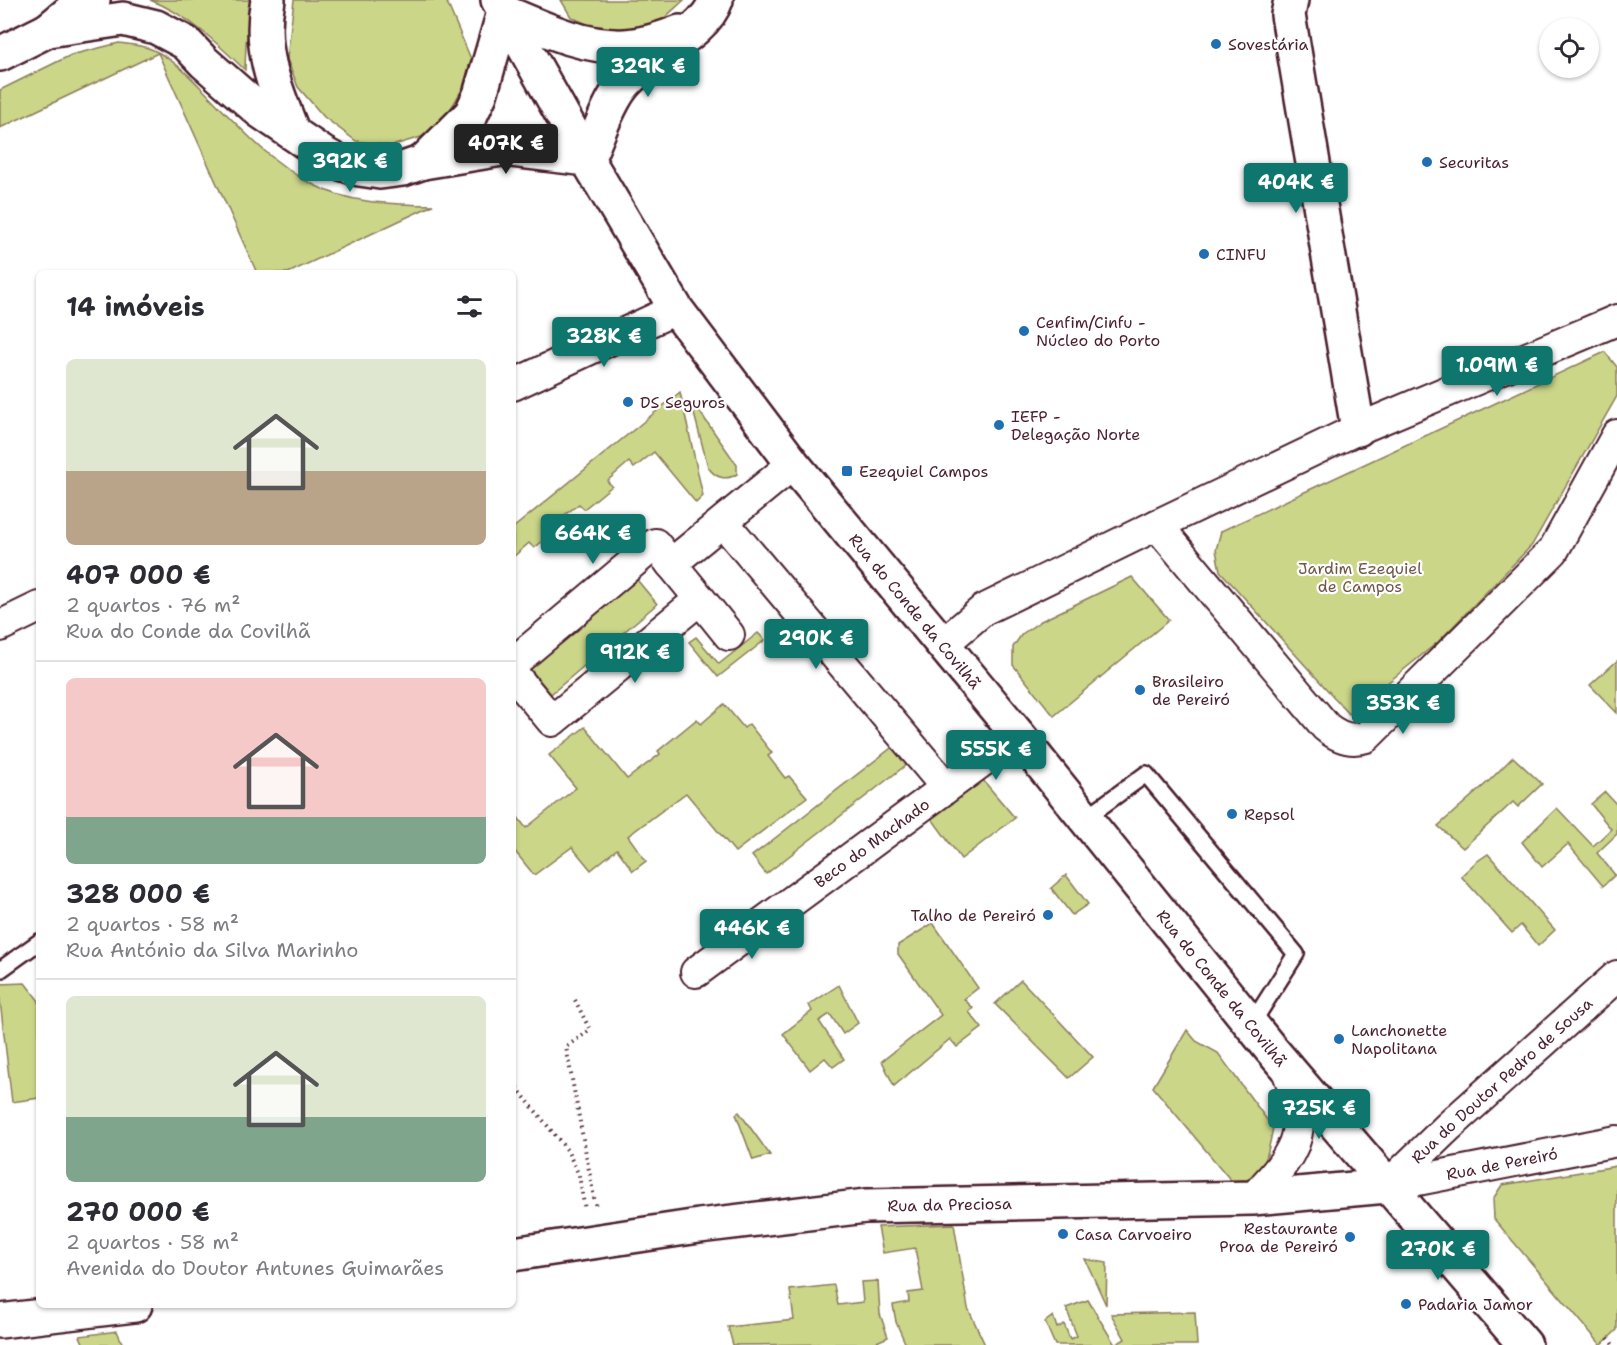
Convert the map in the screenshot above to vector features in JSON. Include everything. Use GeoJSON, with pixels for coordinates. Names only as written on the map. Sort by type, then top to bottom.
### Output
{"type":"FeatureCollection","features":[{"type":"Feature","properties":{"kind":"main road"},"geometry":{"type":"LineString","coordinates":[[0,54],[48,30],[71,10],[93,0]]}},
{"type":"Feature","properties":{"kind":"main road"},"geometry":{"type":"LineString","coordinates":[[268,0],[265,37],[269,70],[293,133]]}},
{"type":"Feature","properties":{"kind":"main road"},"geometry":{"type":"LineString","coordinates":[[48,30],[123,19],[156,27],[186,43],[260,111],[331,158],[359,169],[380,172],[402,169],[423,162],[502,149],[587,159],[622,87],[696,26],[713,9],[716,0]]}},
{"type":"Feature","properties":{"kind":"main road"},"geometry":{"type":"LineString","coordinates":[[1291,0],[1288,15],[1358,429]]}},
{"type":"Feature","properties":{"kind":"main road"},"geometry":{"type":"LineString","coordinates":[[423,162],[471,114],[480,95],[501,6],[564,36],[591,44],[625,46],[654,42],[696,26]]}},
{"type":"Feature","properties":{"kind":"main road","name":"Rua do Conde da Covilhã"},"geometry":{"type":"LineString","coordinates":[[501,6],[587,159],[676,309],[793,464],[1018,735],[1251,1025],[1525,1345]]}},
{"type":"Feature","properties":{"kind":"main road","name":"Rua da Preciosa"},"geometry":{"type":"LineString","coordinates":[[516,1254],[699,1226],[866,1206],[1253,1198],[1387,1186]]}},
{"type":"Feature","properties":{"kind":"main road"},"geometry":{"type":"LineString","coordinates":[[0,1321],[110,1308]]}},
{"type":"Feature","properties":{"kind":"street"},"geometry":{"type":"LineString","coordinates":[[516,384],[676,309]]}},
{"type":"Feature","properties":{"kind":"street"},"geometry":{"type":"LineString","coordinates":[[943,644],[983,610],[1157,525],[1358,429],[1617,320]]}},
{"type":"Feature","properties":{"kind":"street"},"geometry":{"type":"LineString","coordinates":[[1157,525],[1326,727],[1343,738],[1357,740],[1366,737],[1553,551],[1617,435]]}},
{"type":"Feature","properties":{"kind":"street"},"geometry":{"type":"LineString","coordinates":[[671,564],[793,464]]}},
{"type":"Feature","properties":{"kind":"street"},"geometry":{"type":"LineString","coordinates":[[723,522],[946,787]]}},
{"type":"Feature","properties":{"kind":"street"},"geometry":{"type":"LineString","coordinates":[[516,660],[655,544],[729,635]]}},
{"type":"Feature","properties":{"kind":"street"},"geometry":{"type":"LineString","coordinates":[[516,678],[552,721],[700,598]]}},
{"type":"Feature","properties":{"kind":"street"},"geometry":{"type":"LineString","coordinates":[[0,626],[36,608]]}},
{"type":"Feature","properties":{"kind":"street","name":"Beco do Machado"},"geometry":{"type":"LineString","coordinates":[[696,972],[1018,735]]}},
{"type":"Feature","properties":{"kind":"street","name":"Rua do Doutor Pedro de Sousa"},"geometry":{"type":"LineString","coordinates":[[1387,1186],[1448,1127],[1617,976]]}},
{"type":"Feature","properties":{"kind":"street"},"geometry":{"type":"LineString","coordinates":[[1253,1198],[1279,1170],[1293,1148],[1297,1123],[1296,1096],[1283,1063]]}},
{"type":"Feature","properties":{"kind":"street","name":"Rua de Pereiró"},"geometry":{"type":"LineString","coordinates":[[1387,1186],[1617,1141]]}},
{"type":"Feature","properties":{"kind":"lane"},"geometry":{"type":"LineString","coordinates":[[1084,819],[1146,774],[1296,954],[1251,1025]]}},
{"type":"Feature","properties":{"kind":"lane"},"geometry":{"type":"LineString","coordinates":[[0,970],[36,944]]}},
{"type":"Feature","properties":{"kind":"path"},"geometry":{"type":"LineString","coordinates":[[574,1000],[590,1030],[566,1047],[596,1242]]}},
{"type":"Feature","properties":{"kind":"path"},"geometry":{"type":"LineString","coordinates":[[516,1087],[567,1150],[579,1175],[596,1242]]}},
{"type":"Feature","properties":{"kind":"path"},"geometry":{"type":"LineString","coordinates":[[1608,1338],[1613,1345]]}},
{"type":"Feature","properties":{"kind":"green space"},"geometry":{"type":"Polygon","coordinates":[[[150,0],[253,0],[246,43],[245,70],[189,21],[150,0]]]}},
{"type":"Feature","properties":{"kind":"green space"},"geometry":{"type":"Polygon","coordinates":[[[294,0],[446,0],[471,59],[463,88],[446,117],[421,137],[391,146],[356,141],[324,117],[298,87],[287,59],[294,0]]]}},
{"type":"Feature","properties":{"kind":"green space"},"geometry":{"type":"Polygon","coordinates":[[[561,0],[684,0],[661,21],[635,30],[603,31],[571,17],[561,0]]]}},
{"type":"Feature","properties":{"kind":"green space"},"geometry":{"type":"Polygon","coordinates":[[[119,43],[135,45],[160,53],[190,77],[258,145],[284,166],[312,184],[341,196],[371,202],[433,205],[294,270],[256,270],[158,53],[0,128],[0,90],[71,55],[119,43]]]}},
{"type":"Feature","properties":{"kind":"green space","name":"Jardim Ezequiel de Campos"},"geometry":{"type":"Polygon","coordinates":[[[1605,352],[1617,367],[1617,396],[1532,545],[1438,642],[1349,714],[1220,571],[1216,550],[1221,531],[1605,352]]]}},
{"type":"Feature","properties":{"kind":"green space"},"geometry":{"type":"Polygon","coordinates":[[[680,392],[703,496],[696,503],[654,452],[634,468],[629,462],[607,481],[612,486],[584,509],[579,504],[557,521],[561,527],[534,548],[529,543],[516,554],[516,526],[680,392]]]}},
{"type":"Feature","properties":{"kind":"green space"},"geometry":{"type":"Polygon","coordinates":[[[695,405],[737,465],[737,474],[721,477],[714,474],[708,467],[692,406],[695,405]]]}},
{"type":"Feature","properties":{"kind":"green space"},"geometry":{"type":"Polygon","coordinates":[[[633,575],[657,604],[551,694],[527,665],[633,575]]]}},
{"type":"Feature","properties":{"kind":"green space"},"geometry":{"type":"Polygon","coordinates":[[[1132,577],[1169,620],[1054,716],[1013,665],[1013,647],[1022,634],[1041,621],[1132,577]]]}},
{"type":"Feature","properties":{"kind":"green space"},"geometry":{"type":"Polygon","coordinates":[[[758,633],[765,640],[718,677],[689,642],[696,637],[719,664],[758,633]]]}},
{"type":"Feature","properties":{"kind":"green space"},"geometry":{"type":"Polygon","coordinates":[[[1617,661],[1617,713],[1590,685],[1617,661]]]}},
{"type":"Feature","properties":{"kind":"green space"},"geometry":{"type":"Polygon","coordinates":[[[724,704],[744,728],[749,724],[772,753],[768,756],[785,778],[789,776],[807,797],[735,852],[686,793],[628,836],[646,861],[633,871],[617,849],[591,870],[572,847],[534,875],[516,853],[516,815],[526,828],[576,788],[549,755],[585,727],[627,779],[660,754],[658,751],[697,719],[701,724],[724,704]]]}},
{"type":"Feature","properties":{"kind":"green space"},"geometry":{"type":"Polygon","coordinates":[[[895,745],[910,762],[766,874],[752,856],[895,745]]]}},
{"type":"Feature","properties":{"kind":"green space"},"geometry":{"type":"Polygon","coordinates":[[[1513,757],[1542,784],[1518,807],[1513,802],[1463,848],[1438,826],[1513,757]]]}},
{"type":"Feature","properties":{"kind":"green space"},"geometry":{"type":"Polygon","coordinates":[[[977,773],[1015,818],[961,859],[927,812],[977,773]]]}},
{"type":"Feature","properties":{"kind":"green space"},"geometry":{"type":"Polygon","coordinates":[[[1605,792],[1617,805],[1617,834],[1597,853],[1615,875],[1603,886],[1568,844],[1542,867],[1522,842],[1557,808],[1593,846],[1611,829],[1591,804],[1605,792]]]}},
{"type":"Feature","properties":{"kind":"green space"},"geometry":{"type":"Polygon","coordinates":[[[1488,854],[1555,930],[1538,946],[1521,925],[1512,933],[1461,876],[1488,854]]]}},
{"type":"Feature","properties":{"kind":"green space"},"geometry":{"type":"Polygon","coordinates":[[[1066,875],[1088,904],[1072,915],[1051,888],[1066,875]]]}},
{"type":"Feature","properties":{"kind":"green space"},"geometry":{"type":"Polygon","coordinates":[[[933,923],[978,988],[964,999],[973,1008],[969,1012],[982,1028],[957,1047],[950,1039],[894,1086],[882,1061],[941,1015],[898,954],[898,945],[933,923]]]}},
{"type":"Feature","properties":{"kind":"green space"},"geometry":{"type":"Polygon","coordinates":[[[1021,980],[1093,1057],[1069,1078],[995,1004],[1021,980]]]}},
{"type":"Feature","properties":{"kind":"green space"},"geometry":{"type":"Polygon","coordinates":[[[25,983],[36,997],[36,1098],[12,1102],[0,984],[25,983]]]}},
{"type":"Feature","properties":{"kind":"green space"},"geometry":{"type":"Polygon","coordinates":[[[839,985],[858,1023],[843,1034],[830,1014],[819,1021],[844,1059],[833,1067],[825,1058],[810,1070],[783,1034],[812,1011],[809,1005],[839,985]]]}},
{"type":"Feature","properties":{"kind":"green space"},"geometry":{"type":"Polygon","coordinates":[[[1187,1030],[1196,1041],[1218,1053],[1273,1128],[1263,1167],[1259,1174],[1247,1183],[1233,1183],[1153,1087],[1187,1030]]]}},
{"type":"Feature","properties":{"kind":"green space"},"geometry":{"type":"Polygon","coordinates":[[[739,1112],[770,1155],[753,1160],[736,1114],[739,1112]]]}},
{"type":"Feature","properties":{"kind":"green space"},"geometry":{"type":"Polygon","coordinates":[[[1617,1166],[1617,1330],[1601,1345],[1494,1219],[1493,1199],[1502,1185],[1617,1166]]]}},
{"type":"Feature","properties":{"kind":"green space"},"geometry":{"type":"Polygon","coordinates":[[[954,1224],[968,1308],[985,1345],[906,1345],[896,1322],[893,1305],[909,1302],[908,1293],[923,1291],[915,1248],[883,1253],[878,1227],[954,1224]]]}},
{"type":"Feature","properties":{"kind":"green space"},"geometry":{"type":"Polygon","coordinates":[[[1085,1259],[1107,1263],[1106,1305],[1085,1259]]]}},
{"type":"Feature","properties":{"kind":"green space"},"geometry":{"type":"Polygon","coordinates":[[[878,1281],[880,1314],[888,1337],[872,1344],[733,1345],[728,1327],[794,1320],[790,1290],[834,1285],[838,1305],[863,1302],[861,1282],[878,1281]]]}},
{"type":"Feature","properties":{"kind":"green space"},"geometry":{"type":"Polygon","coordinates":[[[1088,1300],[1115,1345],[1055,1345],[1045,1322],[1053,1316],[1057,1328],[1064,1324],[1070,1339],[1077,1336],[1066,1308],[1088,1300]]]}},
{"type":"Feature","properties":{"kind":"green space"},"geometry":{"type":"Polygon","coordinates":[[[1195,1312],[1197,1345],[1115,1345],[1125,1339],[1111,1314],[1195,1312]]]}},
{"type":"Feature","properties":{"kind":"green space"},"geometry":{"type":"Polygon","coordinates":[[[117,1331],[123,1345],[84,1345],[80,1336],[117,1331]]]}},
{"type":"Feature","properties":{"kind":"place","name":"Sovestária"},"geometry":{"type":"Point","coordinates":[1216,44]}},
{"type":"Feature","properties":{"kind":"place","name":"Securitas"},"geometry":{"type":"Point","coordinates":[1427,162]}},
{"type":"Feature","properties":{"kind":"place","name":"CINFU"},"geometry":{"type":"Point","coordinates":[1204,254]}},
{"type":"Feature","properties":{"kind":"place","name":"Cenfim/Cinfu - Núcleo do Porto"},"geometry":{"type":"Point","coordinates":[1024,331]}},
{"type":"Feature","properties":{"kind":"place","name":"DS Seguros"},"geometry":{"type":"Point","coordinates":[628,402]}},
{"type":"Feature","properties":{"kind":"place","name":"IEFP - Delegação Norte"},"geometry":{"type":"Point","coordinates":[999,425]}},
{"type":"Feature","properties":{"kind":"place","name":"Ezequiel Campos"},"geometry":{"type":"Point","coordinates":[847,471]}},
{"type":"Feature","properties":{"kind":"place","name":"Brasileiro de Pereiró"},"geometry":{"type":"Point","coordinates":[1140,690]}},
{"type":"Feature","properties":{"kind":"place","name":"Repsol"},"geometry":{"type":"Point","coordinates":[1232,814]}},
{"type":"Feature","properties":{"kind":"place","name":"Talho de Pereiró"},"geometry":{"type":"Point","coordinates":[1048,915]}},
{"type":"Feature","properties":{"kind":"place","name":"Lanchonette Napolitana"},"geometry":{"type":"Point","coordinates":[1339,1039]}},
{"type":"Feature","properties":{"kind":"place","name":"Casa Carvoeiro"},"geometry":{"type":"Point","coordinates":[1063,1234]}},
{"type":"Feature","properties":{"kind":"place","name":"Restaurante Proa de Pereiró"},"geometry":{"type":"Point","coordinates":[1350,1237]}},
{"type":"Feature","properties":{"kind":"place","name":"Padaria Jamor"},"geometry":{"type":"Point","coordinates":[1406,1304]}}]}
